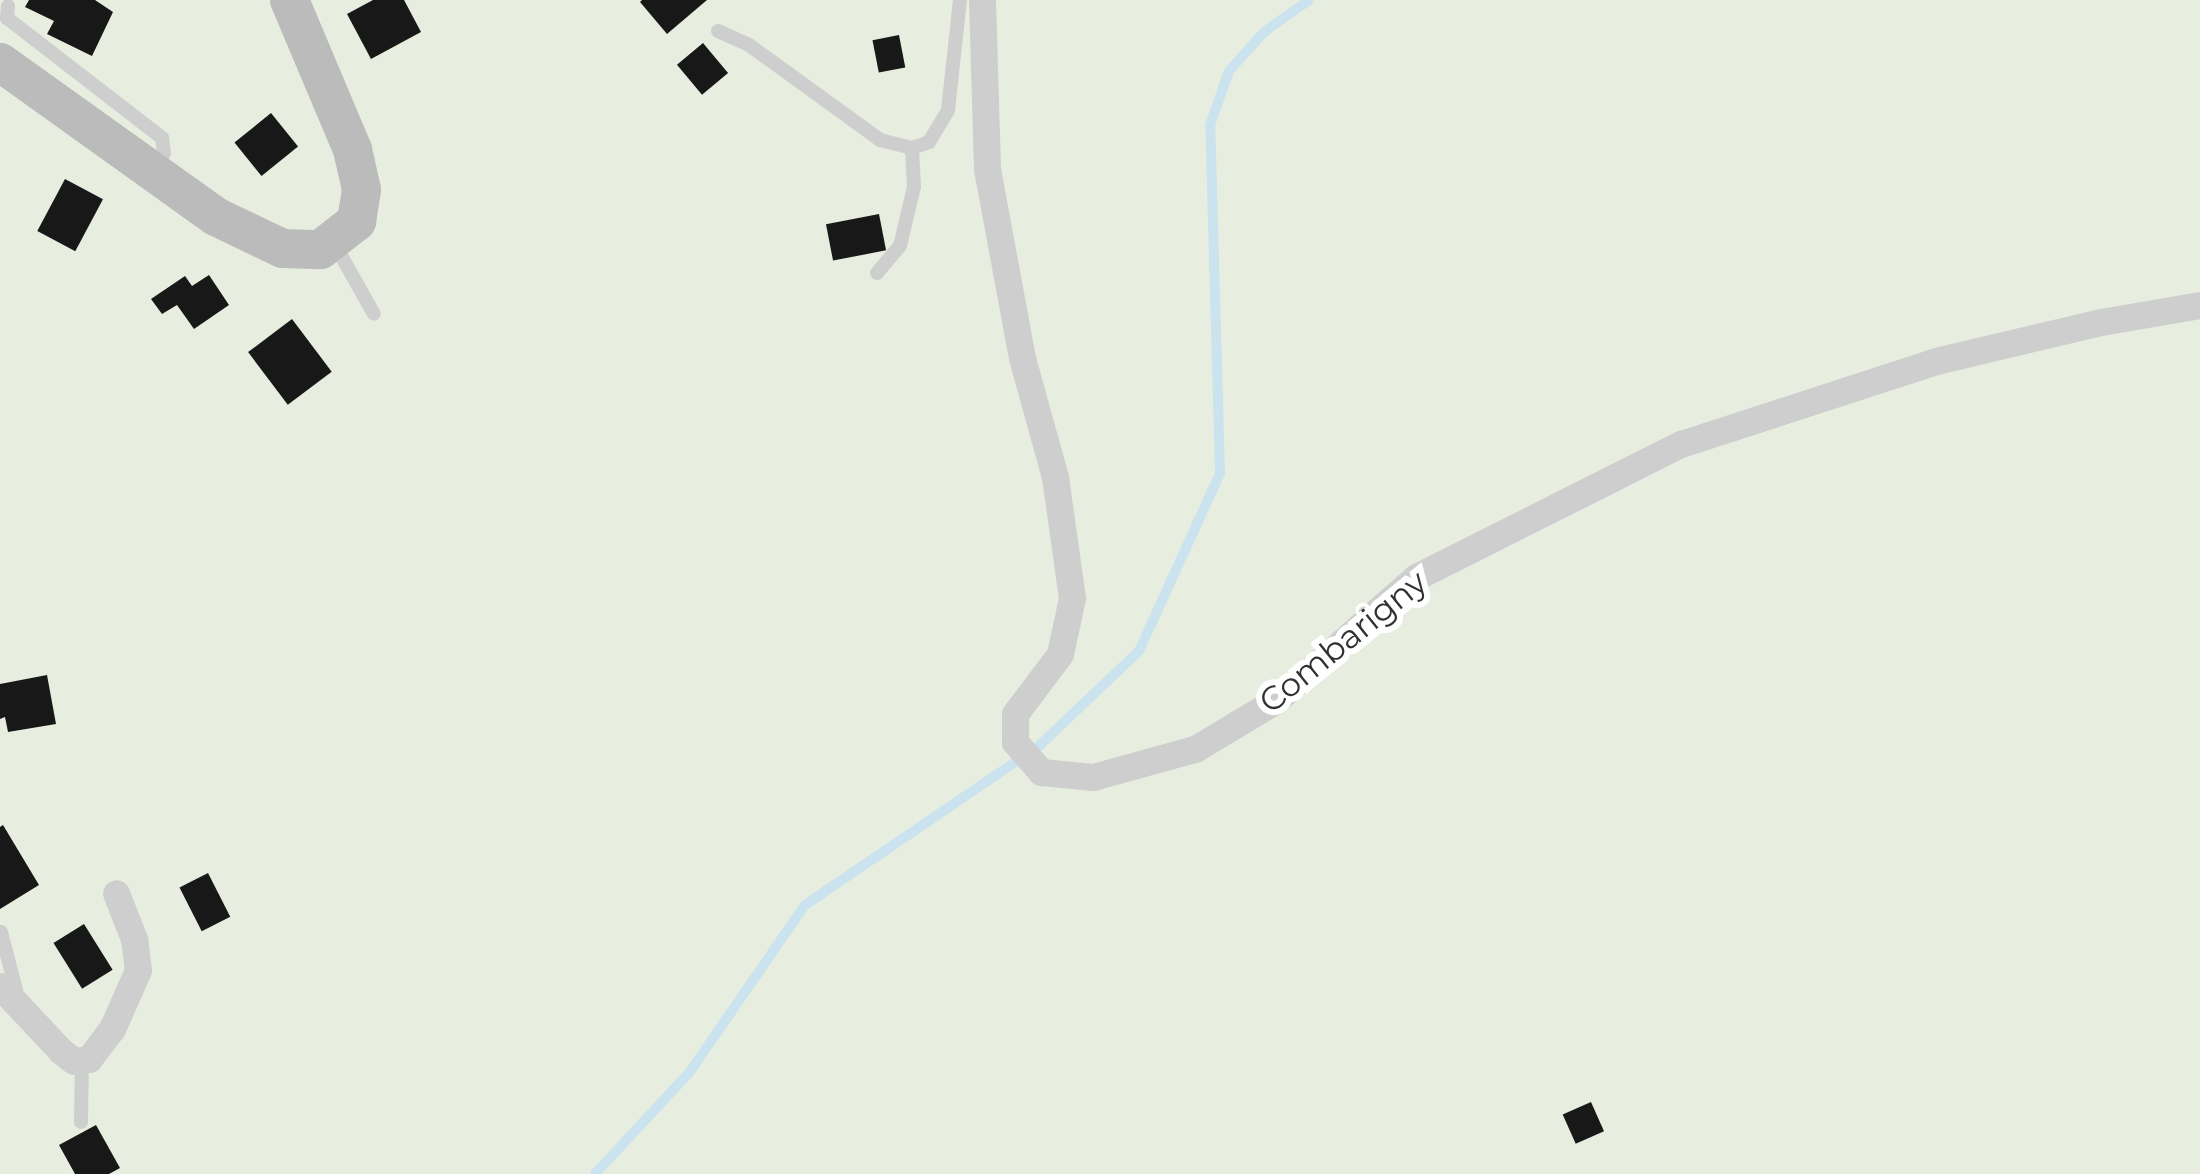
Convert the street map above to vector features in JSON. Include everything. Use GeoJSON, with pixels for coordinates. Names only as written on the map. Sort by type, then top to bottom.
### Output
{"type":"FeatureCollection","features":[{"type":"Feature","properties":{"kind":"street"},"geometry":{"type":"LineString","coordinates":[[0,62],[215,217],[262,241],[301,250],[334,243],[356,221],[358,171],[289,0]]}},
{"type":"Feature","properties":{"kind":"street","name":"Combarigny"},"geometry":{"type":"LineString","coordinates":[[982,0],[987,170],[1022,358],[1055,477],[1072,598],[1060,654],[1016,714],[1015,742],[1041,772],[1094,777],[1195,749],[1275,701],[1416,577],[1681,444],[1936,361],[2102,322],[2200,305]]}},
{"type":"Feature","properties":{"kind":"street"},"geometry":{"type":"LineString","coordinates":[[5,992],[45,1038],[82,1061],[102,1046],[138,970],[134,938],[116,893]]}},
{"type":"Feature","properties":{"kind":"lane"},"geometry":{"type":"LineString","coordinates":[[718,32],[749,45],[880,140],[912,148],[929,142],[948,110],[960,0]]}},
{"type":"Feature","properties":{"kind":"lane"},"geometry":{"type":"LineString","coordinates":[[8,6],[7,18],[162,138],[164,153],[153,171]]}},
{"type":"Feature","properties":{"kind":"lane"},"geometry":{"type":"LineString","coordinates":[[877,272],[897,256],[901,246],[914,187],[912,148]]}},
{"type":"Feature","properties":{"kind":"lane"},"geometry":{"type":"LineString","coordinates":[[334,243],[374,314]]}},
{"type":"Feature","properties":{"kind":"lane"},"geometry":{"type":"LineString","coordinates":[[2,932],[16,990],[5,992]]}},
{"type":"Feature","properties":{"kind":"lane"},"geometry":{"type":"LineString","coordinates":[[81,1122],[82,1061]]}},
{"type":"Feature","properties":{"kind":"green space"},"geometry":{"type":"Polygon","coordinates":[[[0,0],[2200,0],[2200,1174],[0,1174],[0,0]]]}},
{"type":"Feature","properties":{"kind":"building"},"geometry":{"type":"Polygon","coordinates":[[[29,0],[95,0],[113,12],[92,56],[47,34],[54,21],[25,7],[29,0]]]}},
{"type":"Feature","properties":{"kind":"building"},"geometry":{"type":"Polygon","coordinates":[[[373,0],[404,0],[421,32],[371,59],[347,14],[373,0]]]}},
{"type":"Feature","properties":{"kind":"building"},"geometry":{"type":"Polygon","coordinates":[[[642,0],[707,0],[667,34],[640,2],[642,0]]]}},
{"type":"Feature","properties":{"kind":"building"},"geometry":{"type":"Polygon","coordinates":[[[899,35],[905,67],[879,73],[872,40],[899,35]]]}},
{"type":"Feature","properties":{"kind":"building"},"geometry":{"type":"Polygon","coordinates":[[[703,43],[728,73],[702,95],[677,65],[703,43]]]}},
{"type":"Feature","properties":{"kind":"building"},"geometry":{"type":"Polygon","coordinates":[[[271,113],[298,146],[262,176],[234,143],[271,113]]]}},
{"type":"Feature","properties":{"kind":"building"},"geometry":{"type":"Polygon","coordinates":[[[65,179],[103,199],[75,251],[37,231],[65,179]]]}},
{"type":"Feature","properties":{"kind":"building"},"geometry":{"type":"Polygon","coordinates":[[[879,214],[886,250],[833,261],[826,224],[879,214]]]}},
{"type":"Feature","properties":{"kind":"building"},"geometry":{"type":"Polygon","coordinates":[[[209,275],[229,305],[194,329],[177,305],[162,314],[151,299],[185,276],[192,286],[209,275]]]}},
{"type":"Feature","properties":{"kind":"building"},"geometry":{"type":"Polygon","coordinates":[[[292,319],[332,372],[288,405],[248,352],[292,319]]]}},
{"type":"Feature","properties":{"kind":"building"},"geometry":{"type":"Polygon","coordinates":[[[47,675],[56,724],[8,732],[5,717],[0,719],[0,684],[47,675]]]}},
{"type":"Feature","properties":{"kind":"building"},"geometry":{"type":"Polygon","coordinates":[[[3,825],[39,885],[0,909],[0,827],[3,825]]]}},
{"type":"Feature","properties":{"kind":"building"},"geometry":{"type":"Polygon","coordinates":[[[208,873],[230,917],[202,931],[179,888],[208,873]]]}},
{"type":"Feature","properties":{"kind":"building"},"geometry":{"type":"Polygon","coordinates":[[[84,924],[113,970],[82,989],[53,943],[84,924]]]}},
{"type":"Feature","properties":{"kind":"building"},"geometry":{"type":"Polygon","coordinates":[[[1591,1102],[1604,1131],[1576,1144],[1563,1115],[1591,1102]]]}},
{"type":"Feature","properties":{"kind":"building"},"geometry":{"type":"Polygon","coordinates":[[[96,1125],[120,1168],[109,1174],[75,1174],[59,1145],[96,1125]]]}},
{"type":"Feature","properties":{"kind":"waterway"},"geometry":{"type":"LineString","coordinates":[[595,1174],[689,1073],[805,905],[1040,745],[1139,651],[1220,473],[1210,125],[1229,71],[1264,32],[1309,0]]}}]}
